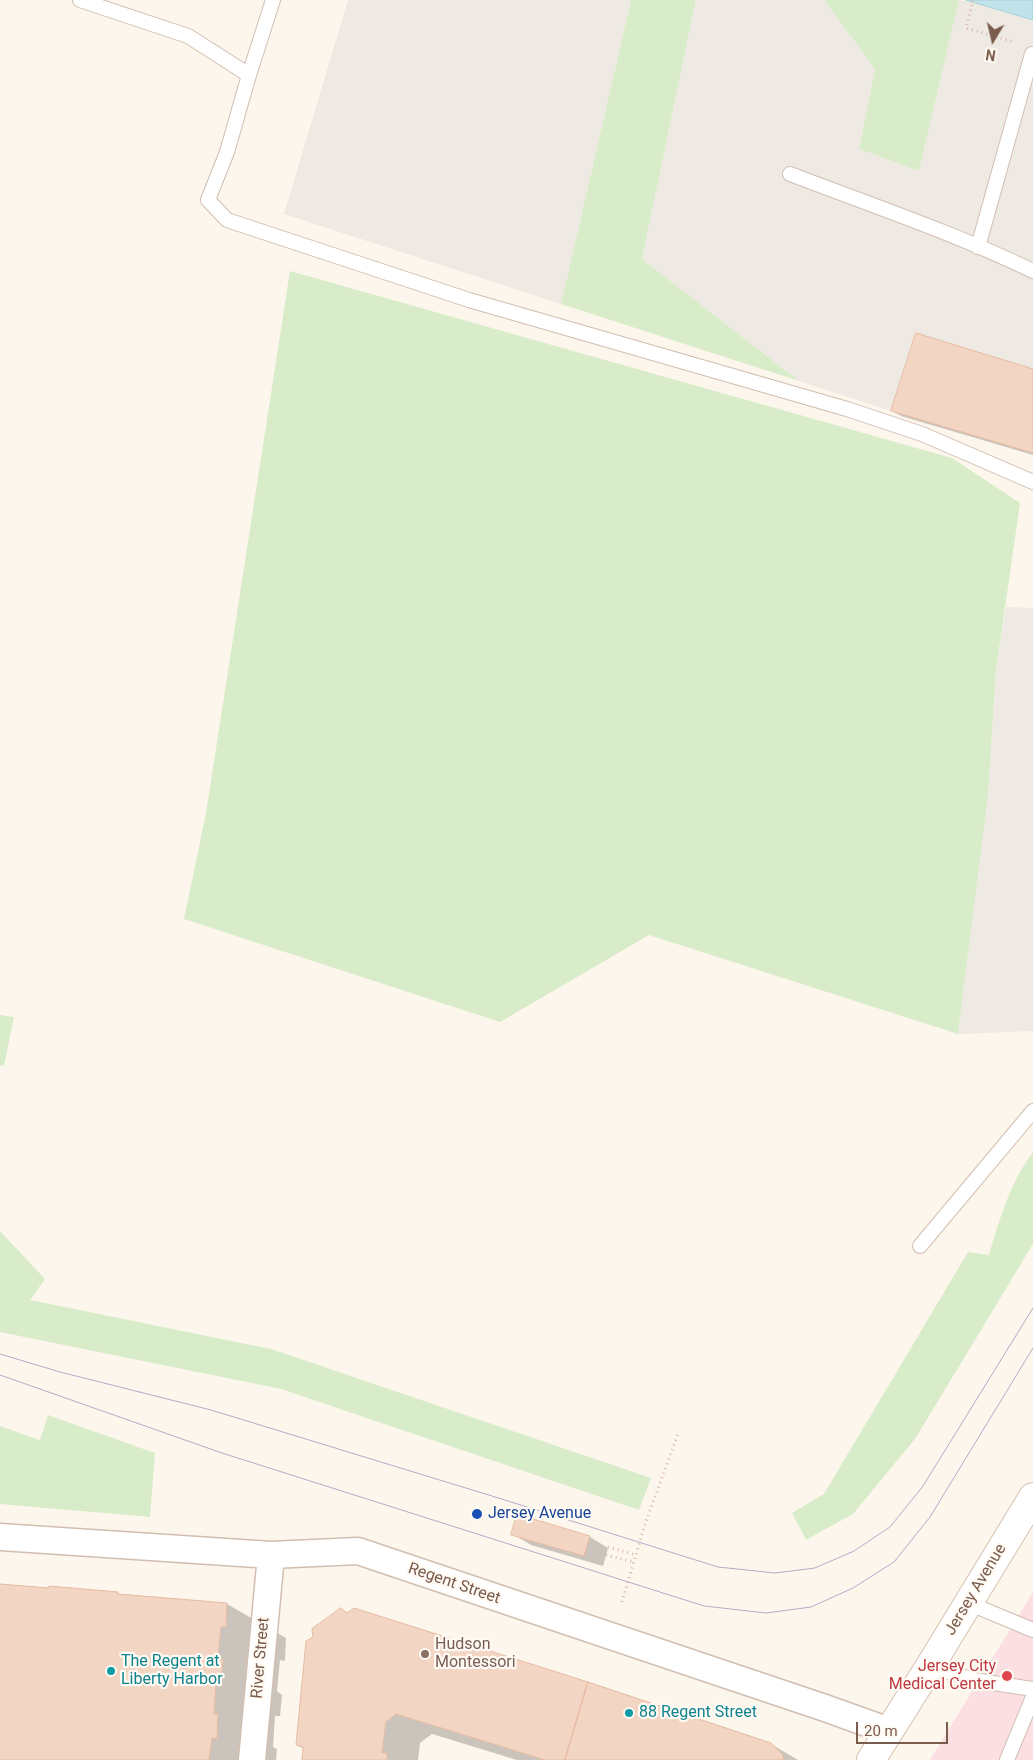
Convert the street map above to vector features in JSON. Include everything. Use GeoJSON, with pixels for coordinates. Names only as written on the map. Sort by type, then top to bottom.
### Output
{"type":"FeatureCollection","features":[{"type":"Feature","properties":{"kind":"street","name":"Jersey Avenue"},"geometry":{"type":"LineString","coordinates":[[871,1760],[1033,1497]]}},
{"type":"Feature","properties":{"kind":"street","name":"Regent Street"},"geometry":{"type":"LineString","coordinates":[[0,1537],[271,1555],[358,1551],[889,1731]]}},
{"type":"Feature","properties":{"kind":"street","name":"River Street"},"geometry":{"type":"LineString","coordinates":[[252,1760],[271,1555]]}},
{"type":"Feature","properties":{"kind":"lane"},"geometry":{"type":"LineString","coordinates":[[80,0],[188,36],[249,74]]}},
{"type":"Feature","properties":{"kind":"lane"},"geometry":{"type":"LineString","coordinates":[[272,0],[227,152],[208,200],[227,220],[469,300],[847,409],[922,434],[1033,482]]}},
{"type":"Feature","properties":{"kind":"lane"},"geometry":{"type":"LineString","coordinates":[[978,246],[1032,54]]}},
{"type":"Feature","properties":{"kind":"lane"},"geometry":{"type":"LineString","coordinates":[[790,174],[978,246],[1033,271]]}},
{"type":"Feature","properties":{"kind":"lane"},"geometry":{"type":"LineString","coordinates":[[920,1246],[1033,1111]]}},
{"type":"Feature","properties":{"kind":"lane"},"geometry":{"type":"LineString","coordinates":[[968,1604],[1033,1630]]}},
{"type":"Feature","properties":{"kind":"lane"},"geometry":{"type":"LineString","coordinates":[[930,1666],[974,1680],[1033,1689]]}},
{"type":"Feature","properties":{"kind":"lane"},"geometry":{"type":"LineString","coordinates":[[1007,1760],[1033,1697]]}},
{"type":"Feature","properties":{"kind":"path"},"geometry":{"type":"LineString","coordinates":[[973,0],[966,28],[1015,42]]}},
{"type":"Feature","properties":{"kind":"path"},"geometry":{"type":"LineString","coordinates":[[622,1602],[636,1555],[678,1434]]}},
{"type":"Feature","properties":{"kind":"path"},"geometry":{"type":"LineString","coordinates":[[608,1547],[636,1555]]}},
{"type":"Feature","properties":{"kind":"path"},"geometry":{"type":"LineString","coordinates":[[606,1555],[634,1562]]}},
{"type":"Feature","properties":{"kind":"shaded area"},"geometry":{"type":"Polygon","coordinates":[[[348,0],[631,0],[561,304],[284,214],[348,0]]]}},
{"type":"Feature","properties":{"kind":"shaded area"},"geometry":{"type":"Polygon","coordinates":[[[696,0],[824,0],[875,69],[859,149],[919,171],[959,0],[1033,20],[1033,369],[916,333],[891,411],[799,381],[642,259],[696,0]]]}},
{"type":"Feature","properties":{"kind":"shaded area"},"geometry":{"type":"Polygon","coordinates":[[[1006,607],[1033,608],[1033,1031],[958,1034],[988,796],[996,671],[1006,607]]]}},
{"type":"Feature","properties":{"kind":"shaded area","name":"Jersey City Medical Center"},"geometry":{"type":"Polygon","coordinates":[[[1033,1592],[1033,1760],[930,1760],[1033,1592]]]}},
{"type":"Feature","properties":{"kind":"green space"},"geometry":{"type":"Polygon","coordinates":[[[631,0],[696,0],[642,259],[799,381],[561,304],[631,0]]]}},
{"type":"Feature","properties":{"kind":"green space"},"geometry":{"type":"Polygon","coordinates":[[[824,0],[959,0],[919,171],[859,149],[875,69],[824,0]]]}},
{"type":"Feature","properties":{"kind":"green space"},"geometry":{"type":"Polygon","coordinates":[[[290,271],[952,458],[1020,503],[996,671],[988,796],[958,1034],[649,935],[500,1022],[184,919],[206,813],[290,271]]]}},
{"type":"Feature","properties":{"kind":"green space"},"geometry":{"type":"Polygon","coordinates":[[[0,1015],[14,1017],[4,1066],[0,1065],[0,1015]]]}},
{"type":"Feature","properties":{"kind":"green space"},"geometry":{"type":"Polygon","coordinates":[[[1033,1152],[1033,1244],[915,1439],[853,1514],[806,1540],[792,1513],[824,1494],[968,1252],[989,1255],[1012,1188],[1033,1152]]]}},
{"type":"Feature","properties":{"kind":"green space"},"geometry":{"type":"Polygon","coordinates":[[[0,1231],[45,1279],[30,1300],[271,1349],[651,1478],[639,1510],[281,1389],[0,1332],[0,1231]]]}},
{"type":"Feature","properties":{"kind":"green space"},"geometry":{"type":"Polygon","coordinates":[[[48,1415],[155,1453],[150,1517],[0,1504],[0,1426],[40,1440],[48,1415]]]}},
{"type":"Feature","properties":{"kind":"water"},"geometry":{"type":"Polygon","coordinates":[[[966,0],[1033,0],[1033,20],[972,2],[966,0]]]}},
{"type":"Feature","properties":{"kind":"building"},"geometry":{"type":"Polygon","coordinates":[[[916,333],[1033,369],[1033,453],[891,411],[916,333]]]}},
{"type":"Feature","properties":{"kind":"building"},"geometry":{"type":"Polygon","coordinates":[[[517,1514],[590,1536],[584,1556],[511,1535],[517,1514]]]}},
{"type":"Feature","properties":{"kind":"building","name":"The Regent at Liberty Harbor"},"geometry":{"type":"Polygon","coordinates":[[[0,1584],[49,1588],[49,1586],[227,1603],[226,1627],[221,1627],[218,1659],[223,1659],[221,1683],[216,1683],[214,1714],[218,1714],[217,1739],[212,1738],[209,1760],[0,1760],[0,1584]]]}},
{"type":"Feature","properties":{"kind":"building"},"geometry":{"type":"Polygon","coordinates":[[[341,1608],[347,1613],[354,1608],[588,1682],[565,1760],[545,1760],[396,1714],[386,1722],[382,1753],[387,1753],[387,1760],[302,1760],[303,1747],[296,1745],[306,1641],[313,1637],[312,1629],[341,1608]]]}},
{"type":"Feature","properties":{"kind":"building","name":"88 Regent Street"},"geometry":{"type":"Polygon","coordinates":[[[588,1682],[771,1743],[783,1755],[783,1760],[565,1760],[588,1682]]]}},
{"type":"Feature","properties":{"kind":"tram line"},"geometry":{"type":"LineString","coordinates":[[0,1354],[60,1372],[211,1410],[718,1567],[775,1573],[815,1568],[854,1551],[890,1527],[923,1486],[1033,1308]]}},
{"type":"Feature","properties":{"kind":"tram line"},"geometry":{"type":"LineString","coordinates":[[0,1375],[222,1453],[704,1606],[766,1613],[811,1607],[853,1588],[894,1562],[930,1517],[1033,1348]]}},
{"type":"Feature","properties":{"kind":"place","name":"Jersey Avenue"},"geometry":{"type":"Point","coordinates":[477,1514]}},
{"type":"Feature","properties":{"kind":"place","name":"Hudson Montessori"},"geometry":{"type":"Point","coordinates":[425,1654]}},
{"type":"Feature","properties":{"kind":"place","name":"The Regent at Liberty Harbor"},"geometry":{"type":"Point","coordinates":[111,1671]}},
{"type":"Feature","properties":{"kind":"place","name":"Jersey City Medical Center"},"geometry":{"type":"Point","coordinates":[1007,1676]}},
{"type":"Feature","properties":{"kind":"place","name":"88 Regent Street"},"geometry":{"type":"Point","coordinates":[629,1713]}}]}
